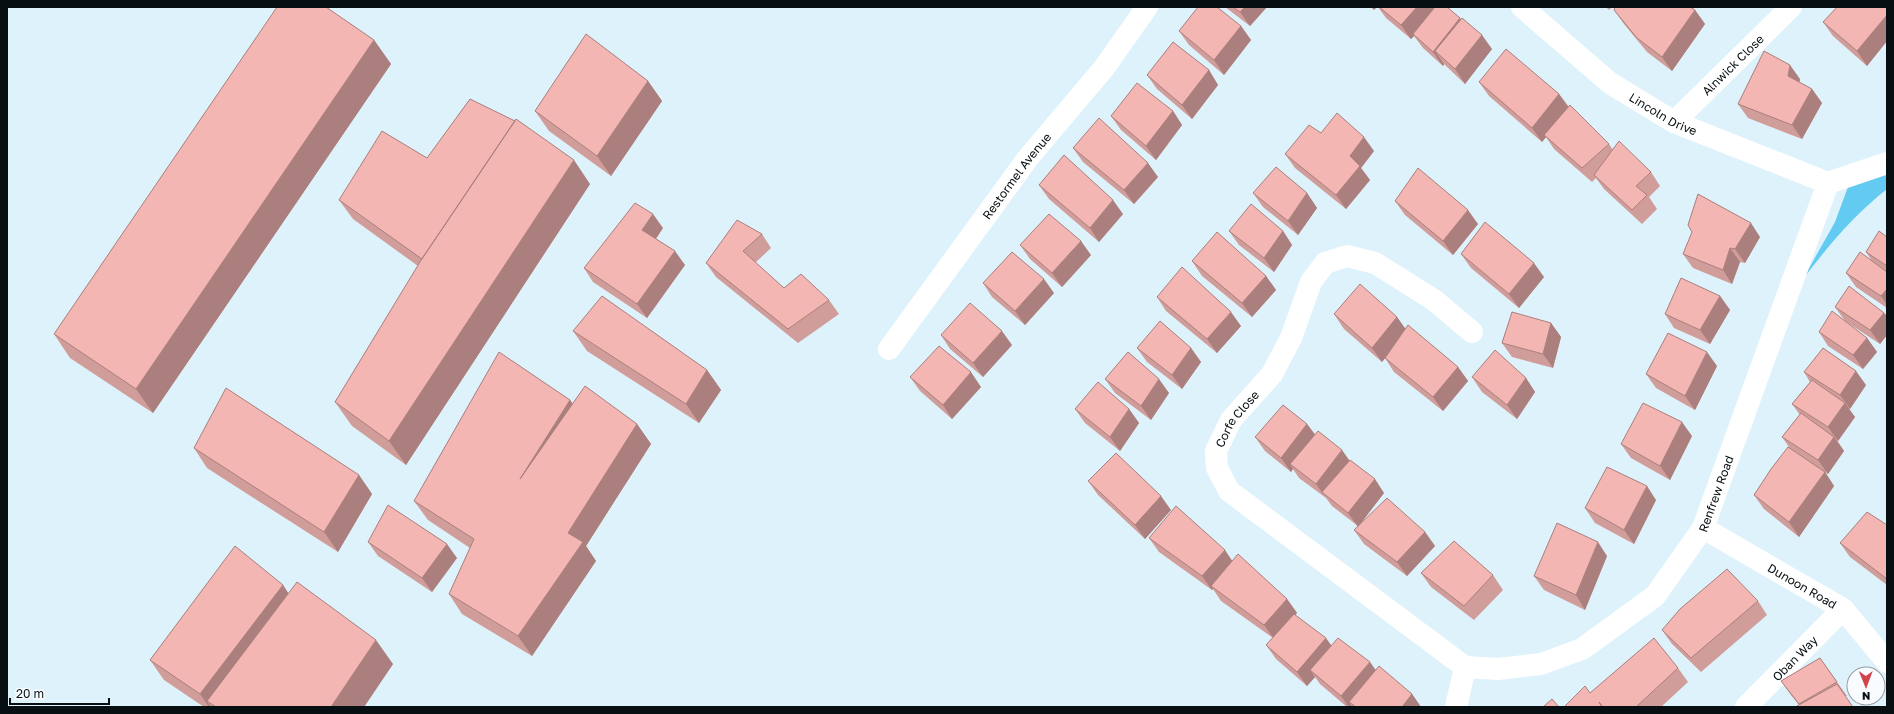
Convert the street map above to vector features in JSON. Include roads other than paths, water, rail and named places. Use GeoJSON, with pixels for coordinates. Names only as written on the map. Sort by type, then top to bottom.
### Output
{"type":"FeatureCollection","features":[{"type":"Feature","properties":{"kind":"street","name":"Restormel Avenue"},"geometry":{"type":"LineString","coordinates":[[889,349],[1028,158],[1104,68],[1147,7]]}},
{"type":"Feature","properties":{"kind":"street","name":"Lincoln Drive"},"geometry":{"type":"LineString","coordinates":[[1522,7],[1610,83],[1674,122],[1828,183]]}},
{"type":"Feature","properties":{"kind":"street","name":"Alnwick Close"},"geometry":{"type":"LineString","coordinates":[[1674,122],[1791,7]]}},
{"type":"Feature","properties":{"kind":"street"},"geometry":{"type":"LineString","coordinates":[[1828,183],[1887,163]]}},
{"type":"Feature","properties":{"kind":"street","name":"Renfrew Road"},"geometry":{"type":"LineString","coordinates":[[1465,667],[1498,669],[1541,664],[1582,649],[1655,596],[1703,528],[1828,183]]}},
{"type":"Feature","properties":{"kind":"street","name":"Corfe Close"},"geometry":{"type":"LineString","coordinates":[[1465,667],[1229,491],[1217,468],[1216,451],[1231,420],[1272,374],[1291,338],[1311,282],[1324,263],[1347,256],[1375,263],[1434,300],[1472,332]]}},
{"type":"Feature","properties":{"kind":"street","name":"Dunoon Road"},"geometry":{"type":"LineString","coordinates":[[1703,528],[1843,609],[1887,662]]}},
{"type":"Feature","properties":{"kind":"street","name":"Oban Way"},"geometry":{"type":"LineString","coordinates":[[1746,707],[1843,609]]}},
{"type":"Feature","properties":{"kind":"street"},"geometry":{"type":"LineString","coordinates":[[1456,707],[1465,667]]}}]}
